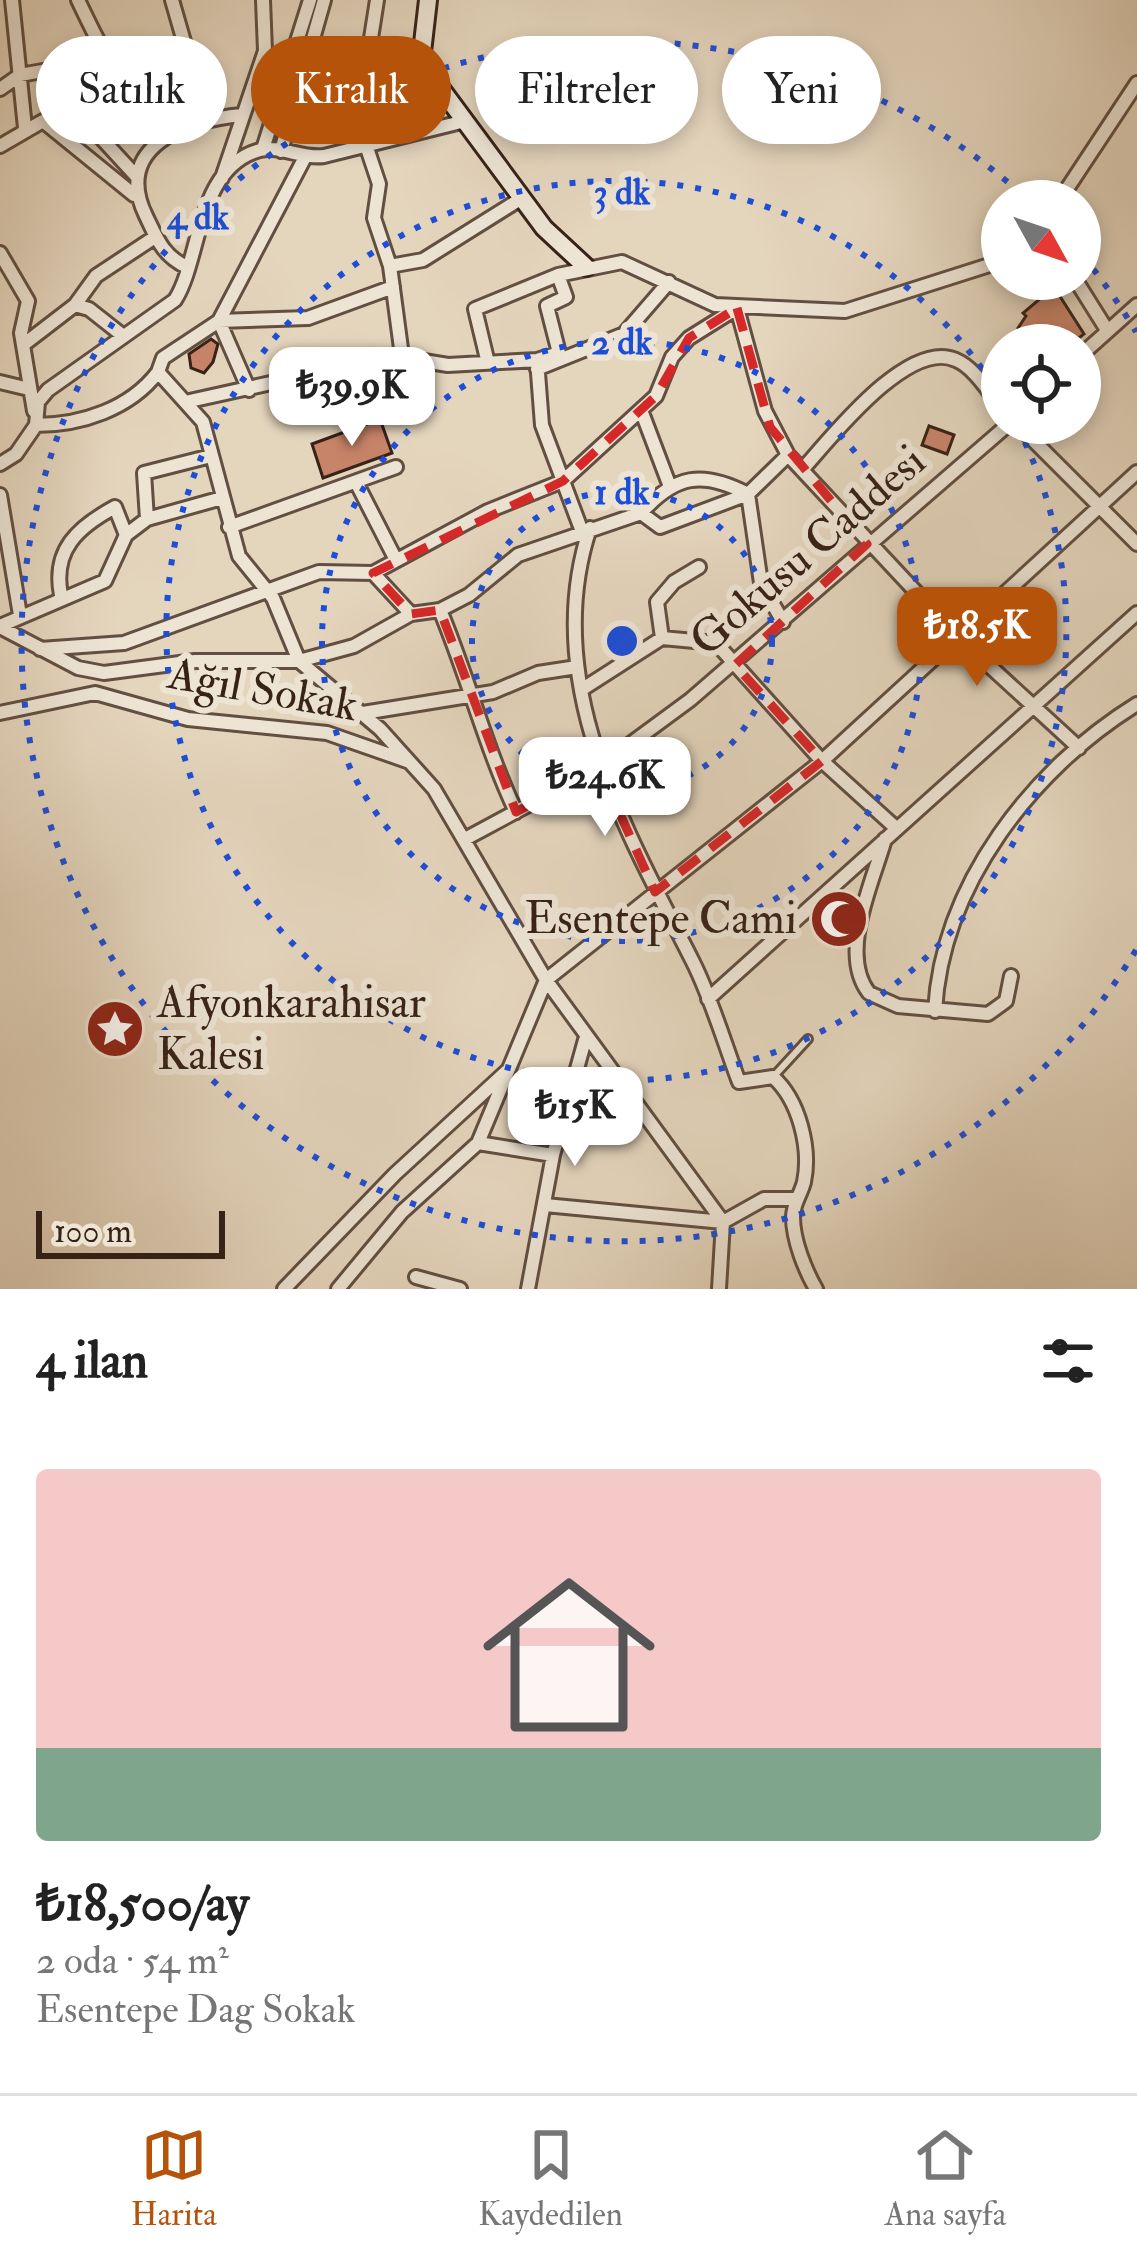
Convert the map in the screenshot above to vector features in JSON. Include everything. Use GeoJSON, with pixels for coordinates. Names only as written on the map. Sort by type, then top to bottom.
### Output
{"type":"FeatureCollection","features":[{"type":"Feature","properties":{"kind":"street"},"geometry":{"type":"LineString","coordinates":[[12,0],[26,128]]}},
{"type":"Feature","properties":{"kind":"street"},"geometry":{"type":"LineString","coordinates":[[78,0],[95,36]]}},
{"type":"Feature","properties":{"kind":"street"},"geometry":{"type":"LineString","coordinates":[[172,0],[182,36]]}},
{"type":"Feature","properties":{"kind":"street"},"geometry":{"type":"LineString","coordinates":[[263,149],[310,0]]}},
{"type":"Feature","properties":{"kind":"street"},"geometry":{"type":"LineString","coordinates":[[281,151],[324,0]]}},
{"type":"Feature","properties":{"kind":"street"},"geometry":{"type":"LineString","coordinates":[[377,0],[363,88],[366,145],[379,184],[374,218],[390,266],[402,356]]}},
{"type":"Feature","properties":{"kind":"street"},"geometry":{"type":"LineString","coordinates":[[428,0],[424,63],[461,122],[586,267]]}},
{"type":"Feature","properties":{"kind":"street"},"geometry":{"type":"LineString","coordinates":[[220,185],[265,51],[267,3]]}},
{"type":"Feature","properties":{"kind":"street"},"geometry":{"type":"LineString","coordinates":[[0,89],[20,75],[36,72]]}},
{"type":"Feature","properties":{"kind":"street"},"geometry":{"type":"LineString","coordinates":[[1073,180],[1137,83]]}},
{"type":"Feature","properties":{"kind":"street"},"geometry":{"type":"LineString","coordinates":[[227,116],[242,115]]}},
{"type":"Feature","properties":{"kind":"street"},"geometry":{"type":"LineString","coordinates":[[0,464],[16,454],[48,390],[175,300],[201,213],[249,155],[263,149],[304,158],[461,122]]}},
{"type":"Feature","properties":{"kind":"street"},"geometry":{"type":"LineString","coordinates":[[0,146],[36,124]]}},
{"type":"Feature","properties":{"kind":"street"},"geometry":{"type":"LineString","coordinates":[[71,144],[134,195],[154,237],[171,260],[187,267]]}},
{"type":"Feature","properties":{"kind":"street"},"geometry":{"type":"LineString","coordinates":[[106,144],[137,177]]}},
{"type":"Feature","properties":{"kind":"street"},"geometry":{"type":"LineString","coordinates":[[134,195],[137,177],[157,144]]}},
{"type":"Feature","properties":{"kind":"street"},"geometry":{"type":"LineString","coordinates":[[35,419],[62,425],[126,402],[142,393],[163,358],[219,321],[304,158]]}},
{"type":"Feature","properties":{"kind":"street"},"geometry":{"type":"LineString","coordinates":[[390,266],[423,260],[522,198]]}},
{"type":"Feature","properties":{"kind":"street"},"geometry":{"type":"LineString","coordinates":[[22,346],[75,305],[96,276],[154,237]]}},
{"type":"Feature","properties":{"kind":"street"},"geometry":{"type":"LineString","coordinates":[[0,253],[28,301],[22,346],[35,419]]}},
{"type":"Feature","properties":{"kind":"street"},"geometry":{"type":"LineString","coordinates":[[488,359],[475,309],[586,267],[635,264],[715,305],[845,311],[981,268]]}},
{"type":"Feature","properties":{"kind":"street"},"geometry":{"type":"LineString","coordinates":[[537,365],[560,353],[547,306],[566,296],[557,275]]}},
{"type":"Feature","properties":{"kind":"street"},"geometry":{"type":"LineString","coordinates":[[185,402],[402,356],[448,365],[488,359],[537,365],[624,334],[669,282]]}},
{"type":"Feature","properties":{"kind":"street"},"geometry":{"type":"LineString","coordinates":[[219,321],[308,318],[393,287]]}},
{"type":"Feature","properties":{"kind":"street"},"geometry":{"type":"LineString","coordinates":[[1088,300],[1107,330]]}},
{"type":"Feature","properties":{"kind":"street"},"geometry":{"type":"LineString","coordinates":[[75,305],[89,309],[122,335]]}},
{"type":"Feature","properties":{"kind":"street"},"geometry":{"type":"LineString","coordinates":[[1101,336],[1137,305]]}},
{"type":"Feature","properties":{"kind":"street"},"geometry":{"type":"LineString","coordinates":[[40,649],[124,643],[319,572],[373,573],[488,511],[563,481],[656,396],[672,357],[689,338],[737,308]]}},
{"type":"Feature","properties":{"kind":"street"},"geometry":{"type":"LineString","coordinates":[[737,308],[765,411],[788,454],[958,637],[1030,708],[1079,748]]}},
{"type":"Feature","properties":{"kind":"street"},"geometry":{"type":"LineString","coordinates":[[219,321],[249,389]]}},
{"type":"Feature","properties":{"kind":"street"},"geometry":{"type":"LineString","coordinates":[[802,470],[868,398],[906,368],[935,358],[954,358],[981,384]]}},
{"type":"Feature","properties":{"kind":"street"},"geometry":{"type":"LineString","coordinates":[[537,365],[542,425],[585,528],[575,573],[577,667],[599,766],[708,999],[739,1082],[773,1077],[795,1106],[806,1150],[795,1232],[816,1289]]}},
{"type":"Feature","properties":{"kind":"street"},"geometry":{"type":"LineString","coordinates":[[158,372],[203,422],[239,556],[267,590],[298,661],[363,713],[416,766],[585,1040],[723,1222],[719,1289]]}},
{"type":"Feature","properties":{"kind":"street"},"geometry":{"type":"LineString","coordinates":[[0,382],[29,389]]}},
{"type":"Feature","properties":{"kind":"street"},"geometry":{"type":"LineString","coordinates":[[641,410],[669,484]]}},
{"type":"Feature","properties":{"kind":"street","name":"Gokusu Caddesi"},"geometry":{"type":"LineString","coordinates":[[465,839],[599,766],[735,665],[988,444]]}},
{"type":"Feature","properties":{"kind":"street"},"geometry":{"type":"LineString","coordinates":[[1035,444],[1137,544]]}},
{"type":"Feature","properties":{"kind":"street"},"geometry":{"type":"LineString","coordinates":[[640,513],[660,526],[748,494],[788,454]]}},
{"type":"Feature","properties":{"kind":"street"},"geometry":{"type":"LineString","coordinates":[[147,519],[144,473],[211,456]]}},
{"type":"Feature","properties":{"kind":"street"},"geometry":{"type":"LineString","coordinates":[[229,527],[396,467]]}},
{"type":"Feature","properties":{"kind":"street"},"geometry":{"type":"LineString","coordinates":[[338,1289],[402,1212],[478,1143],[546,980],[821,761],[1137,472]]}},
{"type":"Feature","properties":{"kind":"street"},"geometry":{"type":"LineString","coordinates":[[0,626],[40,649],[96,671],[195,662],[298,661],[354,646],[411,614],[440,610],[469,595],[518,555],[585,528],[640,513],[669,484],[696,476],[748,494]]}},
{"type":"Feature","properties":{"kind":"street"},"geometry":{"type":"LineString","coordinates":[[356,482],[396,560]]}},
{"type":"Feature","properties":{"kind":"street"},"geometry":{"type":"LineString","coordinates":[[748,494],[760,583],[783,622]]}},
{"type":"Feature","properties":{"kind":"street"},"geometry":{"type":"LineString","coordinates":[[0,495],[20,615]]}},
{"type":"Feature","properties":{"kind":"street"},"geometry":{"type":"LineString","coordinates":[[0,626],[105,581],[126,535],[147,519],[222,497]]}},
{"type":"Feature","properties":{"kind":"street"},"geometry":{"type":"LineString","coordinates":[[61,596],[57,577],[65,547],[82,524],[115,507],[126,535]]}},
{"type":"Feature","properties":{"kind":"street"},"geometry":{"type":"LineString","coordinates":[[662,638],[657,602],[674,582],[699,566]]}},
{"type":"Feature","properties":{"kind":"street"},"geometry":{"type":"LineString","coordinates":[[373,573],[411,614]]}},
{"type":"Feature","properties":{"kind":"street"},"geometry":{"type":"LineString","coordinates":[[440,610],[475,695],[491,758],[516,812]]}},
{"type":"Feature","properties":{"kind":"street"},"geometry":{"type":"LineString","coordinates":[[708,999],[1137,613]]}},
{"type":"Feature","properties":{"kind":"street"},"geometry":{"type":"LineString","coordinates":[[581,690],[662,638],[716,643],[891,833]]}},
{"type":"Feature","properties":{"kind":"street"},"geometry":{"type":"LineString","coordinates":[[363,713],[512,688],[538,673],[577,667]]}},
{"type":"Feature","properties":{"kind":"street"},"geometry":{"type":"LineString","coordinates":[[0,713],[95,693],[96,671]]}},
{"type":"Feature","properties":{"kind":"street","name":"Ağıl Sokak"},"geometry":{"type":"LineString","coordinates":[[95,693],[200,721],[326,733],[377,746],[416,766]]}},
{"type":"Feature","properties":{"kind":"street"},"geometry":{"type":"LineString","coordinates":[[935,1011],[941,955],[969,886],[1004,829],[1079,748],[1137,704]]}},
{"type":"Feature","properties":{"kind":"street"},"geometry":{"type":"LineString","coordinates":[[891,833],[860,929],[860,979],[880,1000],[935,1011],[994,1012],[1006,1001],[1011,976]]}},
{"type":"Feature","properties":{"kind":"street"},"geometry":{"type":"LineString","coordinates":[[528,1289],[553,1155],[585,1040]]}},
{"type":"Feature","properties":{"kind":"street"},"geometry":{"type":"LineString","coordinates":[[284,1289],[395,1174],[512,1066]]}},
{"type":"Feature","properties":{"kind":"street"},"geometry":{"type":"LineString","coordinates":[[478,1143],[553,1155]]}},
{"type":"Feature","properties":{"kind":"street"},"geometry":{"type":"LineString","coordinates":[[544,1205],[723,1222],[764,1199],[796,1199]]}},
{"type":"Feature","properties":{"kind":"street"},"geometry":{"type":"LineString","coordinates":[[416,1277],[460,1289]]}},
{"type":"Feature","properties":{"kind":"lane"},"geometry":{"type":"LineString","coordinates":[[773,1077],[808,1039]]}},
{"type":"Feature","properties":{"kind":"highlighted area"},"geometry":{"type":"Polygon","coordinates":[[[737,308],[770,427],[867,544],[735,665],[822,761],[655,892],[599,767],[516,812],[440,610],[411,614],[373,573],[563,481],[656,396],[689,338],[737,308]]]}},
{"type":"Feature","properties":{"kind":"building"},"geometry":{"type":"Polygon","coordinates":[[[1038,300],[1062,300],[1078,324],[1021,324],[1023,313],[1038,300]]]}},
{"type":"Feature","properties":{"kind":"building"},"geometry":{"type":"Polygon","coordinates":[[[211,339],[218,344],[213,362],[204,373],[191,368],[189,354],[211,339]]]}},
{"type":"Feature","properties":{"kind":"building"},"geometry":{"type":"Polygon","coordinates":[[[380,419],[392,453],[323,478],[312,444],[380,419]]]}},
{"type":"Feature","properties":{"kind":"building"},"geometry":{"type":"Polygon","coordinates":[[[929,426],[954,435],[947,454],[922,445],[929,426]]]}},
{"type":"Feature","properties":{"kind":"building","name":"Esentepe Cami"},"geometry":{"type":"Polygon","coordinates":[[[830,903],[853,907],[847,935],[823,931],[830,903]]]}},
{"type":"Feature","properties":{"kind":"place","name":"Esentepe Cami"},"geometry":{"type":"Point","coordinates":[839,919]}},
{"type":"Feature","properties":{"kind":"place","name":"Afyonkarahisar Kalesi"},"geometry":{"type":"Point","coordinates":[115,1029]}}]}
